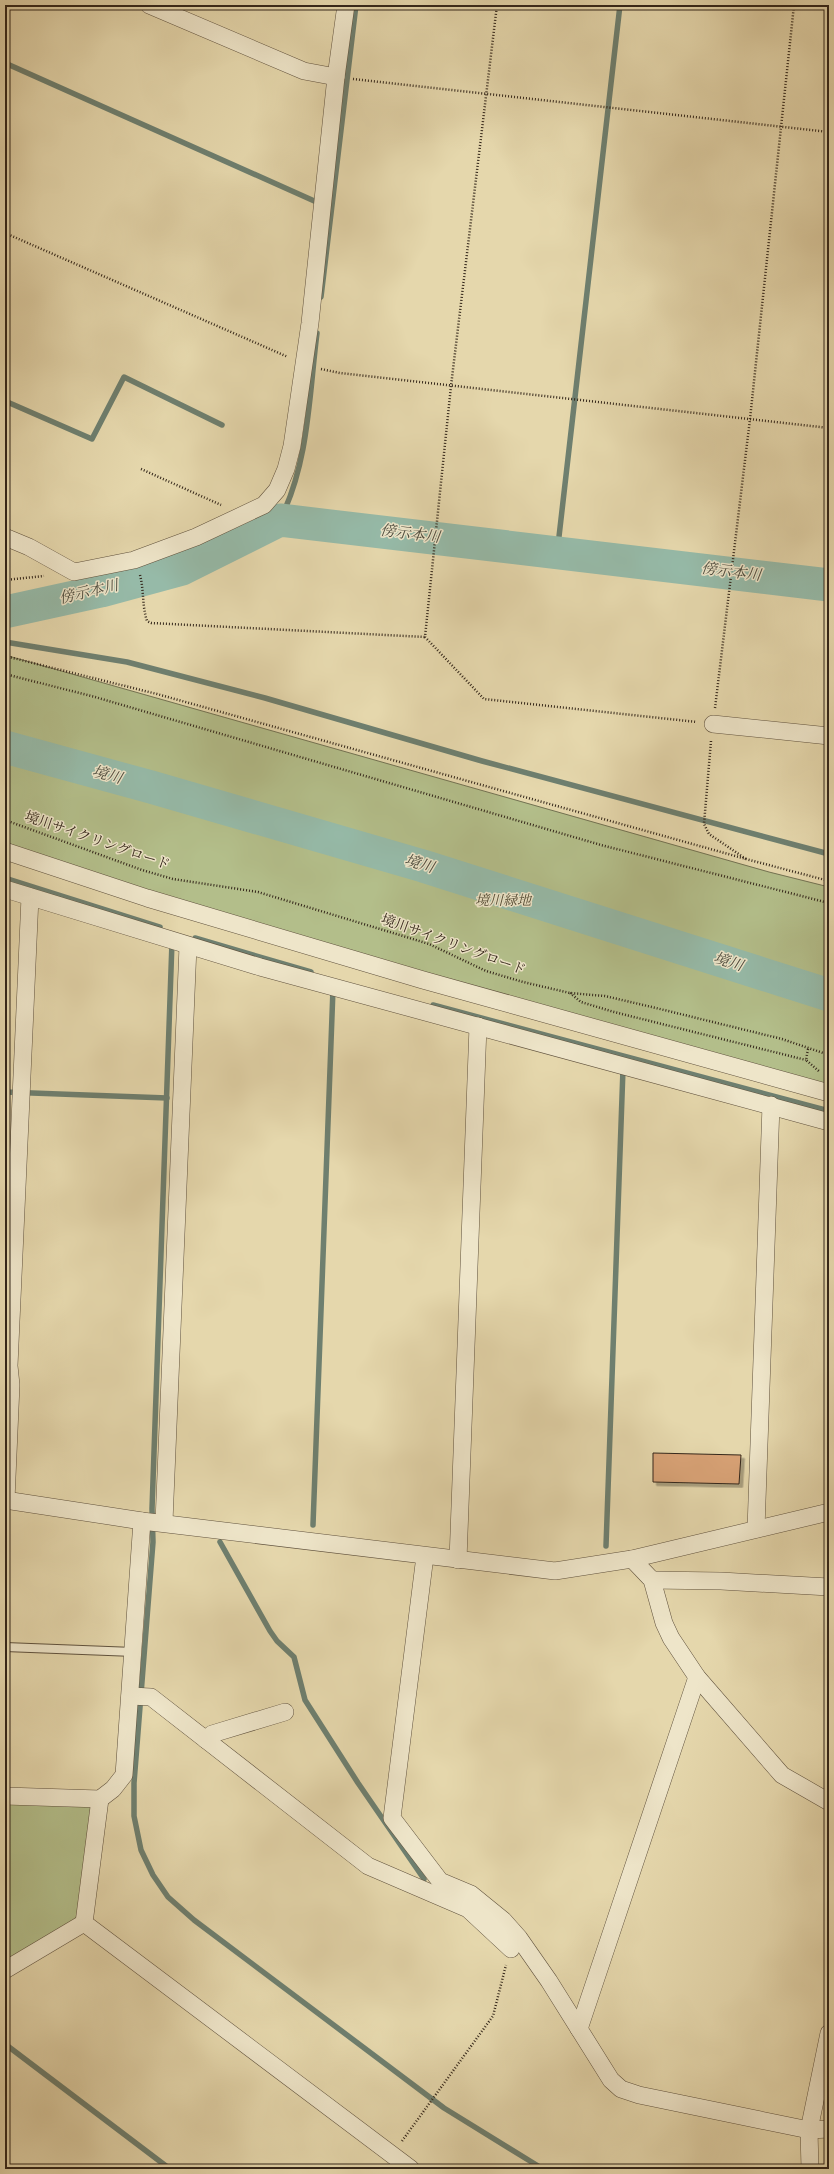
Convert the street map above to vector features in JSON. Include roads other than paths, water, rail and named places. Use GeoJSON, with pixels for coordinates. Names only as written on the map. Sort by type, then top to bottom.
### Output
{"type":"FeatureCollection","features":[{"type":"Feature","properties":{"kind":"street"},"geometry":{"type":"LineString","coordinates":[[149,5],[304,71],[336,77]]}},
{"type":"Feature","properties":{"kind":"street"},"geometry":{"type":"LineString","coordinates":[[5,536],[29,547],[74,572],[136,559],[196,537],[264,504],[277,490],[286,469],[292,446],[310,323],[336,77],[346,5]]}},
{"type":"Feature","properties":{"kind":"street"},"geometry":{"type":"LineString","coordinates":[[713,724],[829,736]]}},
{"type":"Feature","properties":{"kind":"street"},"geometry":{"type":"LineString","coordinates":[[5,851],[147,898],[423,980],[829,1093]]}},
{"type":"Feature","properties":{"kind":"street"},"geometry":{"type":"LineString","coordinates":[[5,889],[188,946],[829,1122]]}},
{"type":"Feature","properties":{"kind":"street"},"geometry":{"type":"LineString","coordinates":[[30,897],[9,1366],[11,1385],[6,1500],[142,1520],[555,1572],[632,1559],[829,1512]]}},
{"type":"Feature","properties":{"kind":"street"},"geometry":{"type":"LineString","coordinates":[[164,1522],[188,946]]}},
{"type":"Feature","properties":{"kind":"street"},"geometry":{"type":"LineString","coordinates":[[458,1560],[478,1026]]}},
{"type":"Feature","properties":{"kind":"street"},"geometry":{"type":"LineString","coordinates":[[756,1529],[771,1105]]}},
{"type":"Feature","properties":{"kind":"street"},"geometry":{"type":"LineString","coordinates":[[5,1796],[100,1799],[113,1789],[124,1775],[134,1652],[142,1520]]}},
{"type":"Feature","properties":{"kind":"street"},"geometry":{"type":"LineString","coordinates":[[425,1556],[392,1818],[436,1887],[468,1910],[511,1949]]}},
{"type":"Feature","properties":{"kind":"street"},"geometry":{"type":"LineString","coordinates":[[632,1559],[652,1580],[664,1623],[671,1638],[697,1677],[782,1775],[829,1802]]}},
{"type":"Feature","properties":{"kind":"street"},"geometry":{"type":"LineString","coordinates":[[652,1580],[721,1581],[829,1587]]}},
{"type":"Feature","properties":{"kind":"street"},"geometry":{"type":"LineString","coordinates":[[579,2029],[697,1677]]}},
{"type":"Feature","properties":{"kind":"street"},"geometry":{"type":"LineString","coordinates":[[130,1696],[151,1698],[368,1866],[436,1887],[471,1894],[511,1929],[549,1981],[611,2080],[621,2089],[639,2095],[809,2130],[829,2129]]}},
{"type":"Feature","properties":{"kind":"street"},"geometry":{"type":"LineString","coordinates":[[206,1740],[212,1734],[285,1712]]}},
{"type":"Feature","properties":{"kind":"street"},"geometry":{"type":"LineString","coordinates":[[84,1923],[100,1799]]}},
{"type":"Feature","properties":{"kind":"street"},"geometry":{"type":"LineString","coordinates":[[5,1970],[84,1923]]}},
{"type":"Feature","properties":{"kind":"street"},"geometry":{"type":"LineString","coordinates":[[84,1923],[411,2169]]}},
{"type":"Feature","properties":{"kind":"street"},"geometry":{"type":"LineString","coordinates":[[810,2169],[809,2130],[829,2033]]}},
{"type":"Feature","properties":{"kind":"lane"},"geometry":{"type":"LineString","coordinates":[[5,1647],[134,1652]]}},
{"type":"Feature","properties":{"kind":"waterway"},"geometry":{"type":"LineString","coordinates":[[321,297],[356,5]]}},
{"type":"Feature","properties":{"kind":"waterway"},"geometry":{"type":"LineString","coordinates":[[557,554],[620,5]]}},
{"type":"Feature","properties":{"kind":"waterway"},"geometry":{"type":"LineString","coordinates":[[5,63],[321,204]]}},
{"type":"Feature","properties":{"kind":"waterway"},"geometry":{"type":"LineString","coordinates":[[280,520],[290,498],[302,452],[317,333]]}},
{"type":"Feature","properties":{"kind":"waterway"},"geometry":{"type":"LineString","coordinates":[[5,401],[92,439],[124,377],[222,425]]}},
{"type":"Feature","properties":{"kind":"waterway","name":"傍示本川"},"geometry":{"type":"LineString","coordinates":[[5,612],[101,591],[182,569],[280,520],[829,585]]}},
{"type":"Feature","properties":{"kind":"waterway"},"geometry":{"type":"LineString","coordinates":[[5,642],[127,662],[265,698],[482,761],[829,854]]}},
{"type":"Feature","properties":{"kind":"waterway","name":"境川"},"geometry":{"type":"LineString","coordinates":[[5,747],[151,787],[423,866],[829,995]]}},
{"type":"Feature","properties":{"kind":"waterway"},"geometry":{"type":"LineString","coordinates":[[5,878],[160,927]]}},
{"type":"Feature","properties":{"kind":"waterway"},"geometry":{"type":"LineString","coordinates":[[195,938],[311,972]]}},
{"type":"Feature","properties":{"kind":"waterway"},"geometry":{"type":"LineString","coordinates":[[172,942],[152,1509],[153,1542],[134,1783],[134,1816],[141,1850],[153,1875],[168,1897],[194,1920],[444,2108],[543,2169]]}},
{"type":"Feature","properties":{"kind":"waterway"},"geometry":{"type":"LineString","coordinates":[[313,1525],[333,989]]}},
{"type":"Feature","properties":{"kind":"waterway"},"geometry":{"type":"LineString","coordinates":[[433,1005],[829,1111]]}},
{"type":"Feature","properties":{"kind":"waterway"},"geometry":{"type":"LineString","coordinates":[[606,1546],[623,1069]]}},
{"type":"Feature","properties":{"kind":"waterway"},"geometry":{"type":"LineString","coordinates":[[5,1092],[167,1098]]}},
{"type":"Feature","properties":{"kind":"waterway"},"geometry":{"type":"LineString","coordinates":[[220,1542],[270,1631],[277,1641],[294,1657],[305,1700],[358,1783],[424,1879]]}},
{"type":"Feature","properties":{"kind":"waterway"},"geometry":{"type":"LineString","coordinates":[[5,2044],[170,2169]]}},
{"type":"Feature","properties":{"kind":"park label","name":"境川緑地"},"geometry":{"type":"Point","coordinates":[503,902]}}]}
